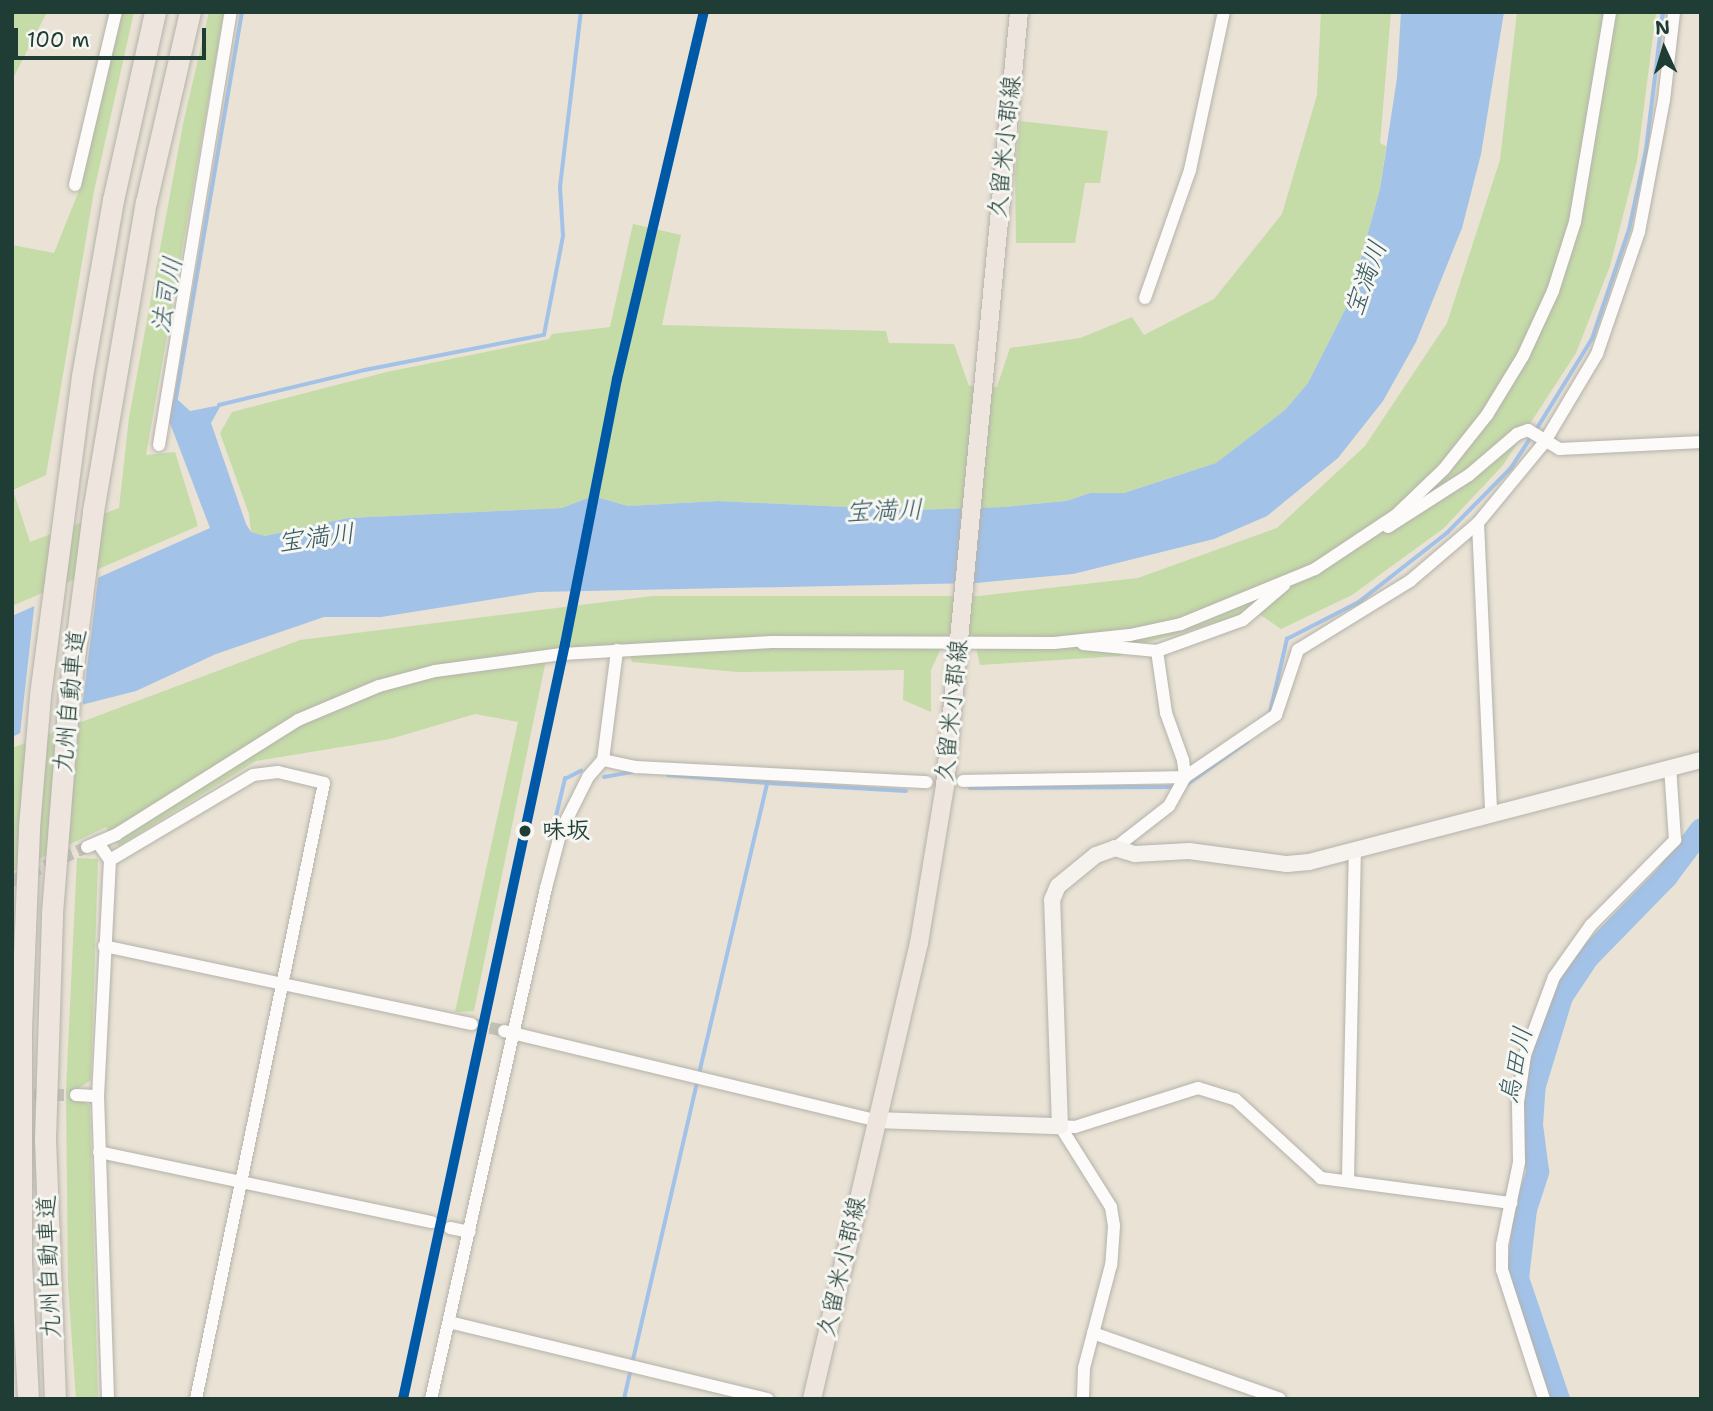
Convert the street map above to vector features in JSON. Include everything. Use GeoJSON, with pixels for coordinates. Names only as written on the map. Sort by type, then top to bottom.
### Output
{"type":"FeatureCollection","features":[{"type":"Feature","properties":{"kind":"highway","name":"九州自動車道"},"geometry":{"type":"LineString","coordinates":[[28,1399],[19,1141],[29,827],[62,519],[113,200],[155,12]]}},
{"type":"Feature","properties":{"kind":"highway","name":"九州自動車道"},"geometry":{"type":"LineString","coordinates":[[55,1399],[45,1139],[58,821],[93,511],[146,202],[190,12]]}},
{"type":"Feature","properties":{"kind":"main road","name":"久留米小郡線"},"geometry":{"type":"LineString","coordinates":[[813,1399],[875,1120],[919,943],[944,786],[1019,12]]}},
{"type":"Feature","properties":{"kind":"street"},"geometry":{"type":"LineString","coordinates":[[75,186],[116,12]]}},
{"type":"Feature","properties":{"kind":"street"},"geometry":{"type":"LineString","coordinates":[[159,444],[231,12]]}},
{"type":"Feature","properties":{"kind":"street"},"geometry":{"type":"LineString","coordinates":[[1145,298],[1190,170],[1224,12]]}},
{"type":"Feature","properties":{"kind":"street"},"geometry":{"type":"LineString","coordinates":[[1370,535],[1421,493],[1467,443],[1506,386],[1539,323],[1575,222],[1595,122],[1610,12]]}},
{"type":"Feature","properties":{"kind":"street"},"geometry":{"type":"LineString","coordinates":[[1083,1399],[1093,1333],[1114,1245],[1111,1207],[1060,1126],[1052,900],[1068,878],[1096,855],[1115,848],[1176,796],[1185,777],[1261,722],[1276,715],[1298,650],[1410,581],[1478,523],[1544,443],[1597,354],[1639,232],[1664,100],[1674,12]]}},
{"type":"Feature","properties":{"kind":"street"},"geometry":{"type":"LineString","coordinates":[[110,860],[92,845],[271,734],[351,696],[464,666],[617,650],[772,642],[1073,642],[1181,624],[1286,583],[1370,535],[1403,521],[1469,475],[1517,433],[1528,430],[1544,443],[1560,449],[1701,442]]}},
{"type":"Feature","properties":{"kind":"street"},"geometry":{"type":"LineString","coordinates":[[1478,523],[1491,813]]}},
{"type":"Feature","properties":{"kind":"street"},"geometry":{"type":"LineString","coordinates":[[1073,642],[1107,649],[1157,651],[1243,620],[1286,583]]}},
{"type":"Feature","properties":{"kind":"street"},"geometry":{"type":"LineString","coordinates":[[431,1399],[470,1232],[510,1033],[561,831],[588,777],[603,760],[617,650]]}},
{"type":"Feature","properties":{"kind":"street"},"geometry":{"type":"LineString","coordinates":[[1157,651],[1166,713],[1185,777]]}},
{"type":"Feature","properties":{"kind":"street"},"geometry":{"type":"LineString","coordinates":[[603,760],[637,766],[927,782]]}},
{"type":"Feature","properties":{"kind":"street"},"geometry":{"type":"LineString","coordinates":[[1115,848],[1135,854],[1215,852],[1287,864],[1701,760]]}},
{"type":"Feature","properties":{"kind":"street"},"geometry":{"type":"LineString","coordinates":[[1544,1399],[1502,1270],[1519,1162],[1520,1084],[1535,1023],[1554,976],[1591,925],[1675,840],[1671,767]]}},
{"type":"Feature","properties":{"kind":"street"},"geometry":{"type":"LineString","coordinates":[[110,860],[253,775],[278,772],[324,783],[196,1399]]}},
{"type":"Feature","properties":{"kind":"street"},"geometry":{"type":"LineString","coordinates":[[963,781],[1185,777]]}},
{"type":"Feature","properties":{"kind":"street"},"geometry":{"type":"LineString","coordinates":[[1348,1179],[1355,849]]}},
{"type":"Feature","properties":{"kind":"street"},"geometry":{"type":"LineString","coordinates":[[108,1399],[98,1096],[110,860]]}},
{"type":"Feature","properties":{"kind":"street"},"geometry":{"type":"LineString","coordinates":[[104,946],[472,1024]]}},
{"type":"Feature","properties":{"kind":"street"},"geometry":{"type":"LineString","coordinates":[[510,1033],[875,1120],[1075,1127],[1198,1088],[1235,1099],[1321,1178],[1348,1179],[1511,1203]]}},
{"type":"Feature","properties":{"kind":"street"},"geometry":{"type":"LineString","coordinates":[[76,1095],[98,1096]]}},
{"type":"Feature","properties":{"kind":"street"},"geometry":{"type":"LineString","coordinates":[[99,1152],[432,1222]]}},
{"type":"Feature","properties":{"kind":"street"},"geometry":{"type":"LineString","coordinates":[[450,1228],[470,1232]]}},
{"type":"Feature","properties":{"kind":"street"},"geometry":{"type":"LineString","coordinates":[[449,1322],[768,1399]]}},
{"type":"Feature","properties":{"kind":"street"},"geometry":{"type":"LineString","coordinates":[[1093,1333],[1280,1399]]}},
{"type":"Feature","properties":{"kind":"green space"},"geometry":{"type":"Polygon","coordinates":[[[12,12],[47,12],[12,80],[12,12]]]}},
{"type":"Feature","properties":{"kind":"green space"},"geometry":{"type":"Polygon","coordinates":[[[120,12],[134,12],[94,191],[46,475],[13,490],[30,542],[119,508],[129,418],[183,124],[209,12],[224,12],[146,455],[175,452],[198,526],[12,606],[12,245],[54,253],[78,193],[120,12]]]}},
{"type":"Feature","properties":{"kind":"green space"},"geometry":{"type":"Polygon","coordinates":[[[1321,12],[1391,12],[1380,143],[1386,146],[1380,189],[1349,302],[1308,383],[1285,410],[1216,463],[1124,493],[1090,493],[1066,501],[1004,507],[910,510],[718,501],[628,506],[593,496],[562,508],[348,518],[265,536],[251,532],[249,514],[220,433],[232,412],[387,372],[549,339],[552,334],[610,327],[633,224],[681,235],[662,325],[886,331],[889,343],[954,344],[969,386],[997,387],[1010,348],[1080,338],[1132,317],[1144,335],[1214,299],[1282,214],[1317,95],[1321,12]]]}},
{"type":"Feature","properties":{"kind":"green space"},"geometry":{"type":"Polygon","coordinates":[[[1517,12],[1656,12],[1637,161],[1610,266],[1576,353],[1503,465],[1444,528],[1352,595],[1281,629],[1255,611],[1142,644],[1120,656],[980,665],[973,635],[948,633],[931,670],[931,712],[903,700],[904,670],[737,672],[632,662],[627,644],[548,650],[474,1011],[455,1012],[518,722],[475,714],[390,739],[256,761],[119,846],[106,827],[12,872],[12,748],[300,640],[653,596],[979,596],[1138,578],[1277,528],[1365,446],[1447,323],[1500,160],[1517,12]]]}},
{"type":"Feature","properties":{"kind":"green space"},"geometry":{"type":"Polygon","coordinates":[[[1020,121],[1108,131],[1100,183],[1085,183],[1075,243],[1016,243],[1015,174],[1020,121]]]}},
{"type":"Feature","properties":{"kind":"green space"},"geometry":{"type":"Polygon","coordinates":[[[77,858],[98,859],[91,1080],[73,1092],[90,1106],[98,1399],[76,1399],[68,1284],[66,1090],[77,858]]]}},
{"type":"Feature","properties":{"kind":"water","name":"宝満川"},"geometry":{"type":"Polygon","coordinates":[[[1401,12],[1504,12],[1481,154],[1462,228],[1416,342],[1383,401],[1338,458],[1267,516],[1214,539],[1073,574],[976,583],[538,592],[381,617],[324,617],[216,654],[136,691],[77,706],[12,737],[12,616],[210,528],[168,418],[168,399],[178,400],[190,411],[221,405],[211,423],[246,524],[251,532],[265,536],[348,518],[562,508],[593,496],[628,506],[718,501],[910,510],[1004,507],[1066,501],[1090,493],[1124,493],[1216,463],[1285,410],[1308,383],[1349,302],[1380,189],[1397,78],[1401,12]]]}},
{"type":"Feature","properties":{"kind":"pier"},"geometry":{"type":"Polygon","coordinates":[[[99,571],[82,708],[20,734],[35,600],[99,571]]]}},
{"type":"Feature","properties":{"kind":"waterway","name":"法司川"},"geometry":{"type":"LineString","coordinates":[[175,404],[242,12]]}},
{"type":"Feature","properties":{"kind":"waterway"},"geometry":{"type":"LineString","coordinates":[[219,405],[365,370],[544,335],[563,236],[560,187],[581,12]]}},
{"type":"Feature","properties":{"kind":"waterway"},"geometry":{"type":"LineString","coordinates":[[1536,430],[1592,339],[1629,230],[1646,150],[1663,12]]}},
{"type":"Feature","properties":{"kind":"waterway"},"geometry":{"type":"LineString","coordinates":[[1270,713],[1287,639],[1359,602],[1447,533],[1511,468],[1532,436]]}},
{"type":"Feature","properties":{"kind":"waterway"},"geometry":{"type":"LineString","coordinates":[[1185,786],[1247,742]]}},
{"type":"Feature","properties":{"kind":"waterway"},"geometry":{"type":"LineString","coordinates":[[552,833],[565,779],[581,771]]}},
{"type":"Feature","properties":{"kind":"waterway"},"geometry":{"type":"LineString","coordinates":[[604,777],[633,772]]}},
{"type":"Feature","properties":{"kind":"waterway"},"geometry":{"type":"LineString","coordinates":[[668,775],[767,783]]}},
{"type":"Feature","properties":{"kind":"waterway"},"geometry":{"type":"LineString","coordinates":[[699,1074],[767,783],[906,791]]}},
{"type":"Feature","properties":{"kind":"waterway"},"geometry":{"type":"LineString","coordinates":[[970,788],[1174,787]]}},
{"type":"Feature","properties":{"kind":"waterway","name":"烏田川"},"geometry":{"type":"LineString","coordinates":[[1558,1399],[1517,1278],[1525,1209],[1537,1171],[1531,1124],[1534,1085],[1561,996],[1587,957],[1665,877],[1701,829]]}},
{"type":"Feature","properties":{"kind":"waterway"},"geometry":{"type":"LineString","coordinates":[[624,1399],[697,1082]]}},
{"type":"Feature","properties":{"kind":"tunnel"},"geometry":{"type":"LineString","coordinates":[[12,881],[87,847]]}},
{"type":"Feature","properties":{"kind":"tunnel"},"geometry":{"type":"LineString","coordinates":[[472,1024],[504,1031]]}},
{"type":"Feature","properties":{"kind":"tunnel"},"geometry":{"type":"LineString","coordinates":[[16,1095],[76,1095]]}},
{"type":"Feature","properties":{"kind":"transit line"},"geometry":{"type":"LineString","coordinates":[[403,1399],[565,644],[617,379],[704,12]]}},
{"type":"Feature","properties":{"kind":"place","name":"味坂"},"geometry":{"type":"Point","coordinates":[525,831]}}]}
